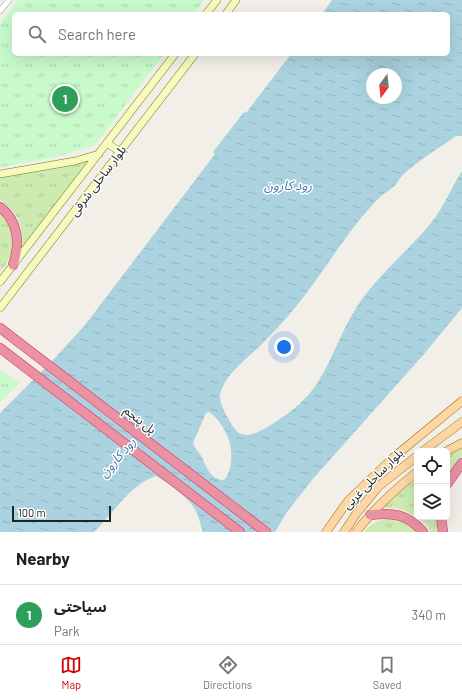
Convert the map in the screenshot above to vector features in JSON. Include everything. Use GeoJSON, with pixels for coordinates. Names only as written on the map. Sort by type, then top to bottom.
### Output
{"type":"FeatureCollection","features":[{"type":"Feature","properties":{"kind":"highway"},"geometry":{"type":"LineString","coordinates":[[0,207],[12,220],[16,231],[18,241],[17,252],[13,265]]}},
{"type":"Feature","properties":{"kind":"highway","name":"پل پنجم"},"geometry":{"type":"LineString","coordinates":[[0,328],[266,532]]}},
{"type":"Feature","properties":{"kind":"highway"},"geometry":{"type":"LineString","coordinates":[[0,348],[240,532]]}},
{"type":"Feature","properties":{"kind":"highway"},"geometry":{"type":"LineString","coordinates":[[450,480],[462,463]]}},
{"type":"Feature","properties":{"kind":"highway"},"geometry":{"type":"LineString","coordinates":[[370,515],[385,513],[402,516],[416,524],[422,532]]}},
{"type":"Feature","properties":{"kind":"highway"},"geometry":{"type":"LineString","coordinates":[[441,520],[443,532]]}},
{"type":"Feature","properties":{"kind":"main road"},"geometry":{"type":"LineString","coordinates":[[208,12],[217,0]]}},
{"type":"Feature","properties":{"kind":"main road"},"geometry":{"type":"LineString","coordinates":[[227,12],[236,0]]}},
{"type":"Feature","properties":{"kind":"main road","name":"بلوار ساحلی شرقی"},"geometry":{"type":"LineString","coordinates":[[0,282],[173,56]]}},
{"type":"Feature","properties":{"kind":"main road","name":"بلوار ساحلی شرقی"},"geometry":{"type":"LineString","coordinates":[[0,308],[193,56]]}},
{"type":"Feature","properties":{"kind":"main road"},"geometry":{"type":"LineString","coordinates":[[107,143],[120,152]]}},
{"type":"Feature","properties":{"kind":"main road"},"geometry":{"type":"LineString","coordinates":[[0,174],[75,161],[99,154]]}},
{"type":"Feature","properties":{"kind":"main road","name":"بلوار ساحلی غربی"},"geometry":{"type":"LineString","coordinates":[[326,532],[348,501],[394,457],[462,401]]}},
{"type":"Feature","properties":{"kind":"main road","name":"بلوار ساحلی غربی"},"geometry":{"type":"LineString","coordinates":[[427,448],[462,422]]}},
{"type":"Feature","properties":{"kind":"main road"},"geometry":{"type":"LineString","coordinates":[[450,449],[462,443]]}},
{"type":"Feature","properties":{"kind":"main road","name":"بلوار ساحلی غربی"},"geometry":{"type":"LineString","coordinates":[[344,532],[356,514],[379,486],[414,458]]}},
{"type":"Feature","properties":{"kind":"main road","name":"بلوار ساحلی غربی"},"geometry":{"type":"LineString","coordinates":[[356,532],[370,515],[393,492],[414,474]]}},
{"type":"Feature","properties":{"kind":"street"},"geometry":{"type":"LineString","coordinates":[[0,11],[9,0]]}},
{"type":"Feature","properties":{"kind":"green space"},"geometry":{"type":"Polygon","coordinates":[[[18,0],[204,0],[195,12],[12,12],[12,56],[162,56],[95,145],[56,157],[0,167],[0,23],[18,0]]]}},
{"type":"Feature","properties":{"kind":"green space"},"geometry":{"type":"Polygon","coordinates":[[[90,159],[23,247],[22,232],[18,220],[11,210],[0,200],[0,176],[90,159]]]}},
{"type":"Feature","properties":{"kind":"green space"},"geometry":{"type":"Polygon","coordinates":[[[0,213],[11,229],[13,236],[13,249],[6,264],[0,271],[0,213]]]}},
{"type":"Feature","properties":{"kind":"green space"},"geometry":{"type":"Polygon","coordinates":[[[0,370],[20,383],[0,402],[0,370]]]}},
{"type":"Feature","properties":{"kind":"green space"},"geometry":{"type":"Polygon","coordinates":[[[462,447],[462,456],[450,470],[450,454],[462,447]]]}},
{"type":"Feature","properties":{"kind":"green space"},"geometry":{"type":"Polygon","coordinates":[[[414,481],[414,516],[399,509],[379,509],[414,481]]]}},
{"type":"Feature","properties":{"kind":"green space"},"geometry":{"type":"Polygon","coordinates":[[[394,518],[403,519],[419,532],[364,532],[377,522],[394,518]]]}},
{"type":"Feature","properties":{"kind":"green space"},"geometry":{"type":"Polygon","coordinates":[[[421,520],[436,520],[438,532],[430,532],[428,526],[421,520]]]}},
{"type":"Feature","properties":{"kind":"water","name":"رود کارون"},"geometry":{"type":"Polygon","coordinates":[[[332,0],[462,0],[462,136],[456,136],[416,163],[402,176],[394,187],[370,207],[352,229],[293,311],[229,376],[221,390],[221,404],[232,425],[237,431],[244,435],[256,433],[279,420],[307,397],[323,373],[352,314],[358,305],[375,283],[431,223],[440,211],[462,171],[462,308],[424,354],[312,480],[287,512],[275,532],[203,532],[197,514],[187,499],[177,490],[156,476],[138,485],[130,492],[94,532],[0,532],[0,413],[55,358],[85,325],[215,154],[213,152],[244,112],[246,113],[289,56],[450,56],[450,12],[323,12],[332,0]],[[209,412],[206,413],[193,443],[212,475],[216,478],[224,480],[231,466],[231,448],[230,442],[220,423],[209,412]]]}},
{"type":"Feature","properties":{"kind":"place","name":"سیاحتی"},"geometry":{"type":"Point","coordinates":[65,99]}}]}
